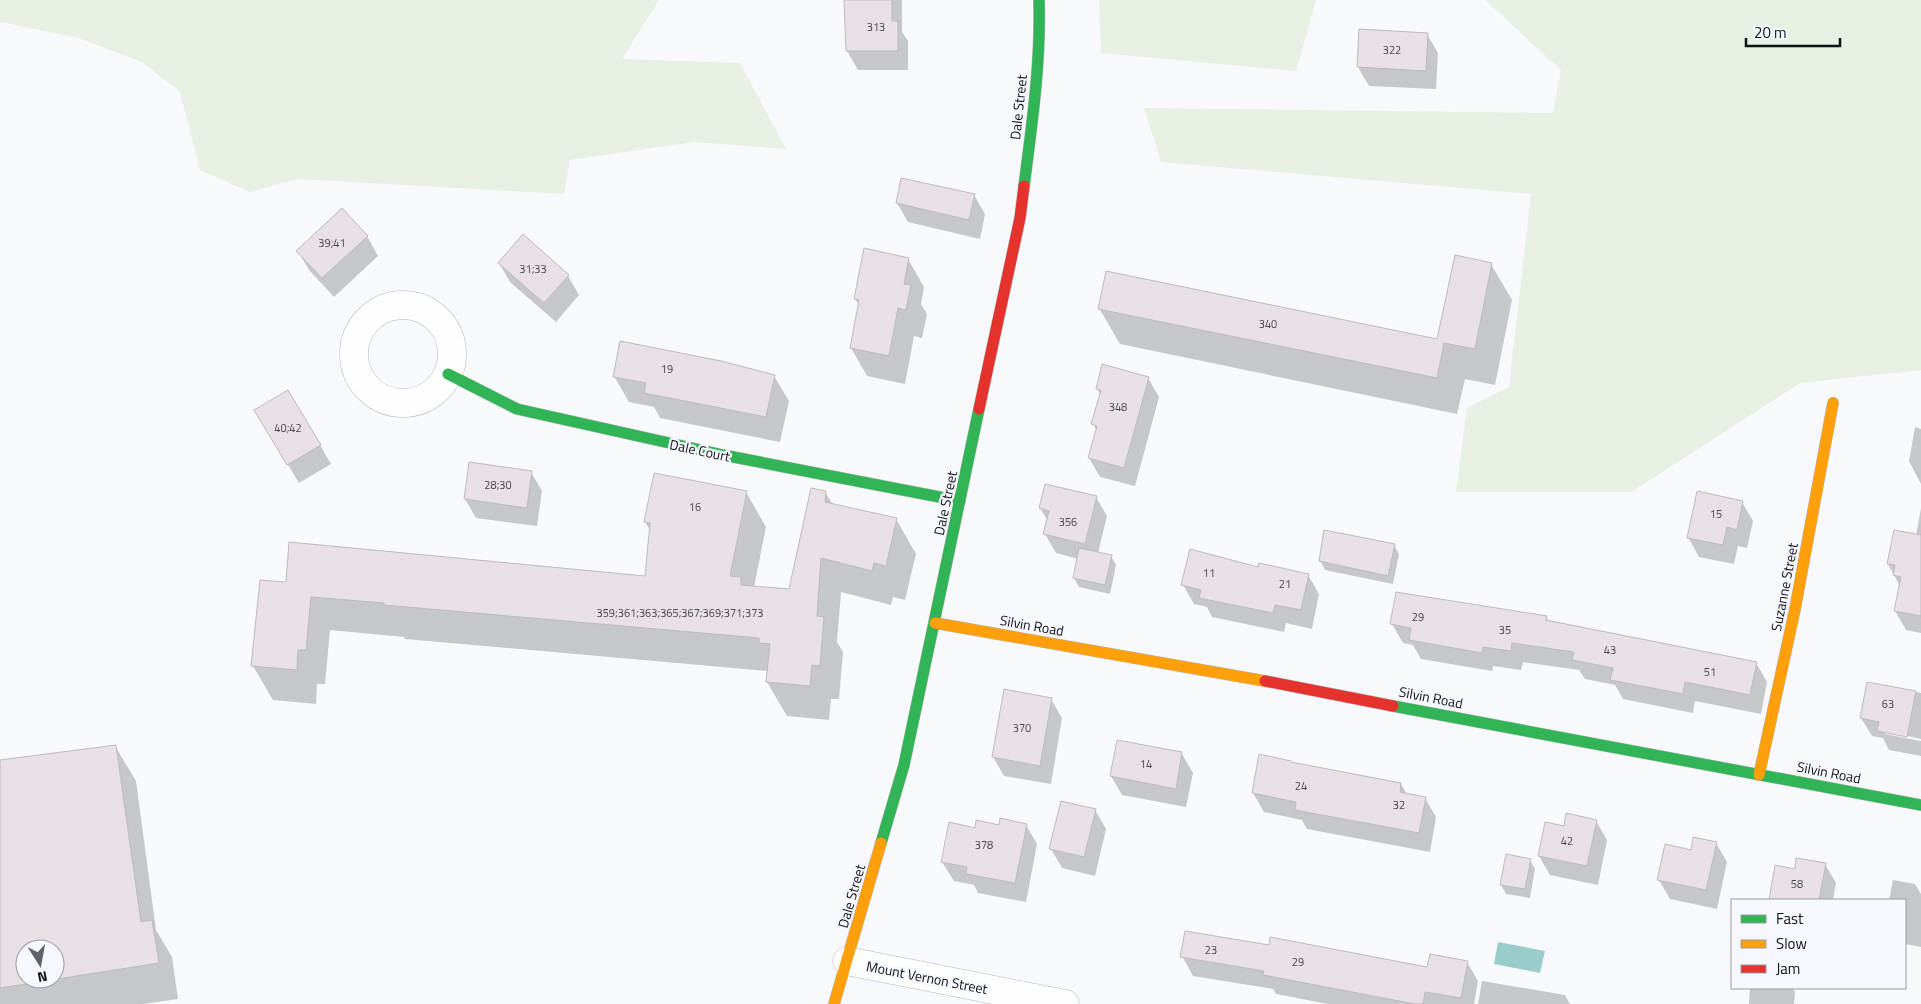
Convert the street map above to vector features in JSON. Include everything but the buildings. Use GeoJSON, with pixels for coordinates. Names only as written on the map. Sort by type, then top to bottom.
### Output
{"type":"FeatureCollection","features":[{"type":"Feature","properties":{"kind":"street","name":"Dale Street"},"geometry":{"type":"LineString","coordinates":[[834,1004],[904,765],[1021,210],[1032,122],[1039,43],[1039,0]]}},
{"type":"Feature","properties":{"kind":"street","name":"Dale Court"},"geometry":{"type":"LineString","coordinates":[[448,374],[517,410],[724,455],[960,501]]}},
{"type":"Feature","properties":{"kind":"street","name":"Suzanne Street"},"geometry":{"type":"LineString","coordinates":[[1759,775],[1795,609],[1833,403]]}},
{"type":"Feature","properties":{"kind":"street","name":"Silvin Road"},"geometry":{"type":"LineString","coordinates":[[935,623],[1242,676],[1921,805]]}},
{"type":"Feature","properties":{"kind":"street","name":"Mount Vernon Street"},"geometry":{"type":"LineString","coordinates":[[847,961],[1065,1004]]}},
{"type":"Feature","properties":{"kind":"shaded area"},"geometry":{"type":"Polygon","coordinates":[[[0,0],[659,0],[622,59],[740,63],[786,149],[694,142],[570,160],[564,194],[297,179],[250,192],[200,170],[180,92],[142,62],[78,38],[0,22],[0,0]]]}},
{"type":"Feature","properties":{"kind":"shaded area"},"geometry":{"type":"Polygon","coordinates":[[[1099,0],[1316,0],[1296,71],[1101,53],[1099,0]]]}},
{"type":"Feature","properties":{"kind":"shaded area"},"geometry":{"type":"Polygon","coordinates":[[[1485,0],[1921,0],[1921,370],[1800,383],[1631,492],[1456,492],[1467,408],[1509,387],[1531,194],[1161,162],[1144,108],[1553,113],[1561,70],[1485,0]]]}},
{"type":"Feature","properties":{"kind":"water"},"geometry":{"type":"Polygon","coordinates":[[[1498,942],[1545,951],[1540,973],[1494,964],[1498,942]]]}},
{"type":"Feature","properties":{"kind":"traffic: fast"},"geometry":{"type":"LineString","coordinates":[[1024,186],[1037,70],[1039,0]]}},
{"type":"Feature","properties":{"kind":"traffic: fast"},"geometry":{"type":"LineString","coordinates":[[448,374],[517,409],[723,455],[960,501]]}},
{"type":"Feature","properties":{"kind":"traffic: fast"},"geometry":{"type":"LineString","coordinates":[[881,843],[904,765],[979,409]]}},
{"type":"Feature","properties":{"kind":"traffic: fast"},"geometry":{"type":"LineString","coordinates":[[1393,706],[1921,805]]}},
{"type":"Feature","properties":{"kind":"traffic: slow"},"geometry":{"type":"LineString","coordinates":[[1759,775],[1795,609],[1833,403]]}},
{"type":"Feature","properties":{"kind":"traffic: slow"},"geometry":{"type":"LineString","coordinates":[[935,623],[1265,681]]}},
{"type":"Feature","properties":{"kind":"traffic: slow"},"geometry":{"type":"LineString","coordinates":[[834,1004],[881,843]]}},
{"type":"Feature","properties":{"kind":"traffic: jam"},"geometry":{"type":"LineString","coordinates":[[979,409],[1020,218],[1024,186]]}},
{"type":"Feature","properties":{"kind":"traffic: jam"},"geometry":{"type":"LineString","coordinates":[[1265,681],[1393,706]]}}]}
